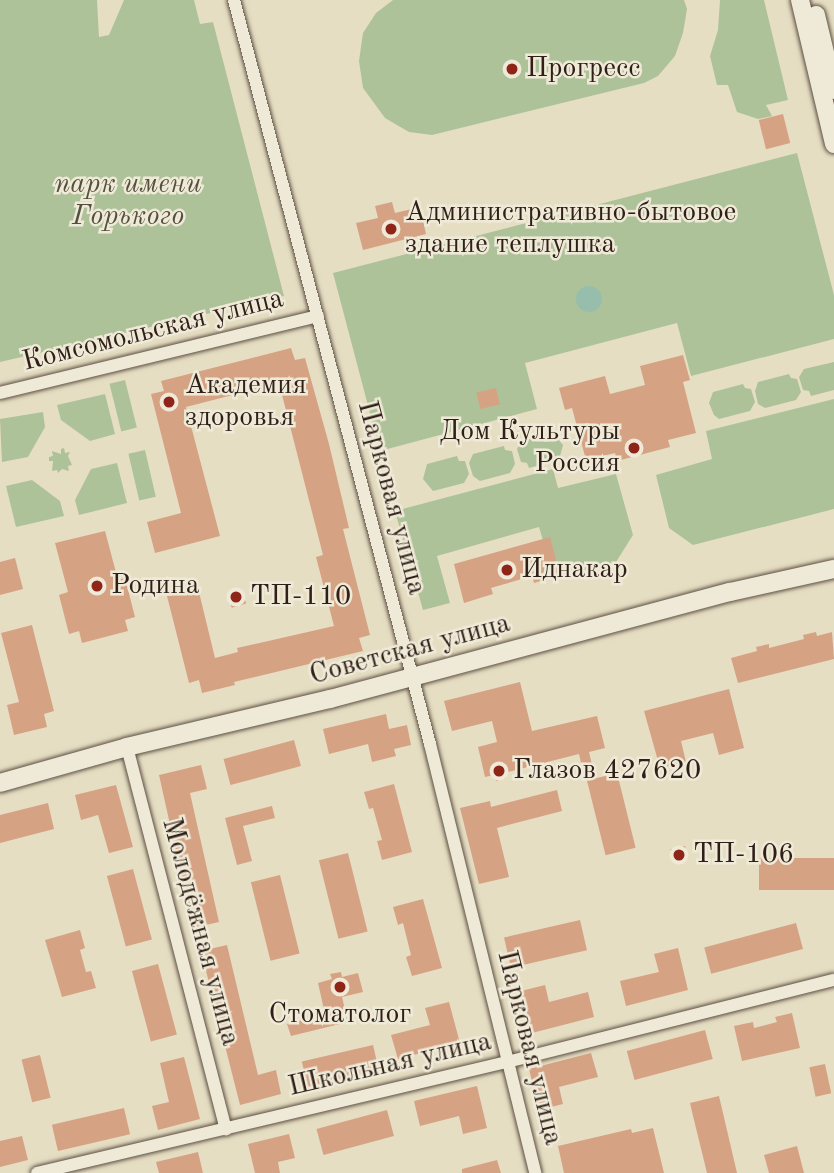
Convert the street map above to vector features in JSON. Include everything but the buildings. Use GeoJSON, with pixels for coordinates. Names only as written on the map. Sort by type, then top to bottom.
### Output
{"type":"FeatureCollection","features":[{"type":"Feature","properties":{"kind":"street","name":"Парковая улица"},"geometry":{"type":"LineString","coordinates":[[234,0],[413,677],[535,1173]]}},
{"type":"Feature","properties":{"kind":"street"},"geometry":{"type":"LineString","coordinates":[[800,0],[834,145]]}},
{"type":"Feature","properties":{"kind":"street"},"geometry":{"type":"LineString","coordinates":[[812,0],[834,90]]}},
{"type":"Feature","properties":{"kind":"street","name":"Комсомольская улица"},"geometry":{"type":"LineString","coordinates":[[0,393],[318,316]]}},
{"type":"Feature","properties":{"kind":"street","name":"Советская улица"},"geometry":{"type":"LineString","coordinates":[[0,783],[127,747],[413,677],[730,592],[834,569]]}},
{"type":"Feature","properties":{"kind":"street","name":"Молодёжная улица"},"geometry":{"type":"LineString","coordinates":[[127,747],[226,1129]]}},
{"type":"Feature","properties":{"kind":"street","name":"Школьная улица"},"geometry":{"type":"LineString","coordinates":[[37,1173],[507,1062],[834,979]]}},
{"type":"Feature","properties":{"kind":"green space","name":"парк имени Горького"},"geometry":{"type":"Polygon","coordinates":[[[0,0],[97,0],[99,37],[109,35],[124,0],[194,0],[200,24],[213,22],[284,296],[0,362],[0,0]]]}},
{"type":"Feature","properties":{"kind":"green space","name":"Прогресс"},"geometry":{"type":"Polygon","coordinates":[[[393,0],[684,0],[687,9],[675,56],[658,76],[644,83],[432,135],[409,132],[385,118],[363,88],[359,61],[363,33],[376,13],[393,0]]]}},
{"type":"Feature","properties":{"kind":"green space"},"geometry":{"type":"Polygon","coordinates":[[[720,0],[764,0],[788,100],[766,105],[772,116],[758,119],[737,112],[728,85],[717,85],[710,56],[718,30],[720,0]]]}},
{"type":"Feature","properties":{"kind":"green space"},"geometry":{"type":"Polygon","coordinates":[[[797,153],[834,295],[834,339],[691,376],[677,323],[525,363],[537,409],[380,451],[333,273],[797,153]]]}},
{"type":"Feature","properties":{"kind":"green space"},"geometry":{"type":"Polygon","coordinates":[[[834,362],[834,390],[811,396],[809,391],[803,390],[799,377],[804,369],[834,362]]]}},
{"type":"Feature","properties":{"kind":"green space"},"geometry":{"type":"Polygon","coordinates":[[[789,374],[791,378],[797,379],[801,392],[796,400],[765,408],[758,404],[755,391],[758,382],[789,374]]]}},
{"type":"Feature","properties":{"kind":"green space"},"geometry":{"type":"Polygon","coordinates":[[[125,380],[137,428],[121,431],[109,384],[125,380]]]}},
{"type":"Feature","properties":{"kind":"green space"},"geometry":{"type":"Polygon","coordinates":[[[743,384],[745,388],[751,389],[755,402],[750,411],[719,419],[714,415],[709,403],[713,392],[743,384]]]}},
{"type":"Feature","properties":{"kind":"green space"},"geometry":{"type":"Polygon","coordinates":[[[105,394],[115,434],[90,441],[61,420],[57,405],[105,394]]]}},
{"type":"Feature","properties":{"kind":"green space"},"geometry":{"type":"Polygon","coordinates":[[[834,399],[834,509],[693,545],[669,528],[656,475],[712,459],[706,431],[834,399]]]}},
{"type":"Feature","properties":{"kind":"green space"},"geometry":{"type":"Polygon","coordinates":[[[43,412],[45,427],[28,457],[2,462],[0,419],[43,412]]]}},
{"type":"Feature","properties":{"kind":"green space"},"geometry":{"type":"Polygon","coordinates":[[[553,433],[563,445],[559,460],[529,468],[527,463],[521,462],[517,449],[522,441],[553,433]]]}},
{"type":"Feature","properties":{"kind":"green space"},"geometry":{"type":"Polygon","coordinates":[[[504,446],[505,450],[512,451],[515,464],[510,473],[480,481],[473,476],[469,463],[473,454],[504,446]]]}},
{"type":"Feature","properties":{"kind":"green space"},"geometry":{"type":"Polygon","coordinates":[[[64,448],[65,453],[70,452],[68,456],[72,465],[68,466],[69,471],[52,471],[53,461],[49,461],[49,457],[53,456],[52,451],[61,454],[61,449],[64,448]]]}},
{"type":"Feature","properties":{"kind":"green space"},"geometry":{"type":"Polygon","coordinates":[[[145,450],[156,497],[139,501],[128,454],[145,450]]]}},
{"type":"Feature","properties":{"kind":"green space"},"geometry":{"type":"Polygon","coordinates":[[[457,456],[459,461],[465,461],[469,474],[464,483],[433,491],[423,479],[427,464],[457,456]]]}},
{"type":"Feature","properties":{"kind":"green space"},"geometry":{"type":"Polygon","coordinates":[[[117,463],[127,503],[79,515],[75,500],[91,469],[117,463]]]}},
{"type":"Feature","properties":{"kind":"green space"},"geometry":{"type":"Polygon","coordinates":[[[553,469],[558,488],[616,474],[633,535],[616,562],[554,578],[539,527],[437,556],[450,603],[423,610],[395,511],[553,469]]]}},
{"type":"Feature","properties":{"kind":"green space"},"geometry":{"type":"Polygon","coordinates":[[[32,480],[60,501],[64,516],[16,527],[6,486],[32,480]]]}},
{"type":"Feature","properties":{"kind":"shaded area"},"geometry":{"type":"Polygon","coordinates":[[[589,286],[598,290],[602,299],[598,308],[589,312],[580,308],[576,299],[580,290],[589,286]]]}},
{"type":"Feature","properties":{"kind":"place","name":"Прогресс"},"geometry":{"type":"Point","coordinates":[512,69]}},
{"type":"Feature","properties":{"kind":"place","name":"Административно-бытовое здание теплушка"},"geometry":{"type":"Point","coordinates":[391,229]}},
{"type":"Feature","properties":{"kind":"place","name":"Академия здоровья"},"geometry":{"type":"Point","coordinates":[169,402]}},
{"type":"Feature","properties":{"kind":"place","name":"Дом Культуры Россия"},"geometry":{"type":"Point","coordinates":[634,448]}},
{"type":"Feature","properties":{"kind":"place","name":"Иднакар"},"geometry":{"type":"Point","coordinates":[507,570]}},
{"type":"Feature","properties":{"kind":"place","name":"Родина"},"geometry":{"type":"Point","coordinates":[97,586]}},
{"type":"Feature","properties":{"kind":"place","name":"ТП-110"},"geometry":{"type":"Point","coordinates":[236,597]}},
{"type":"Feature","properties":{"kind":"place","name":"Глазов 427620"},"geometry":{"type":"Point","coordinates":[499,771]}},
{"type":"Feature","properties":{"kind":"place","name":"ТП-106"},"geometry":{"type":"Point","coordinates":[679,855]}},
{"type":"Feature","properties":{"kind":"place","name":"Стоматолог"},"geometry":{"type":"Point","coordinates":[340,987]}}]}
